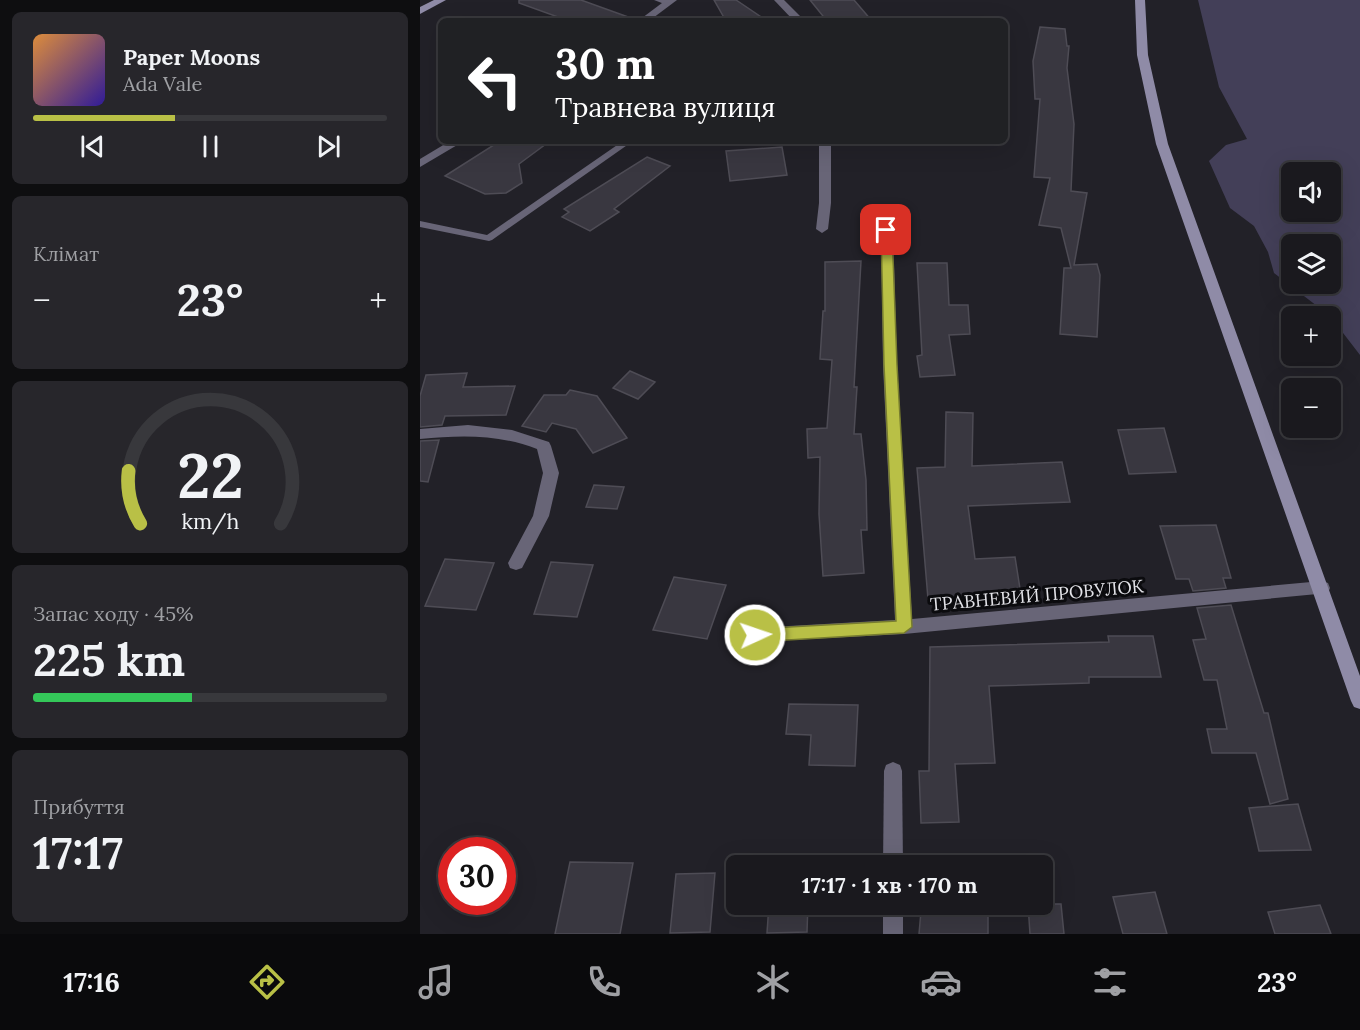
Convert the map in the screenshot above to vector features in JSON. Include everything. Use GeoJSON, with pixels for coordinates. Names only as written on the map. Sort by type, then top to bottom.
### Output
{"type":"FeatureCollection","features":[{"type":"Feature","properties":{"kind":"main road"},"geometry":{"type":"LineString","coordinates":[[420,10],[441,0]]}},
{"type":"Feature","properties":{"kind":"main road"},"geometry":{"type":"LineString","coordinates":[[1140,0],[1138,30],[1147,83],[1162,144],[1322,588],[1360,701]]}},
{"type":"Feature","properties":{"kind":"street"},"geometry":{"type":"LineString","coordinates":[[779,0],[797,18]]}},
{"type":"Feature","properties":{"kind":"street"},"geometry":{"type":"LineString","coordinates":[[646,18],[666,1]]}},
{"type":"Feature","properties":{"kind":"street"},"geometry":{"type":"LineString","coordinates":[[420,164],[453,144]]}},
{"type":"Feature","properties":{"kind":"street"},"geometry":{"type":"LineString","coordinates":[[822,228],[825,203],[825,144]]}},
{"type":"Feature","properties":{"kind":"street"},"geometry":{"type":"LineString","coordinates":[[886,230],[890,365],[904,627]]}},
{"type":"Feature","properties":{"kind":"street"},"geometry":{"type":"LineString","coordinates":[[420,434],[467,429],[516,433],[544,446],[551,473],[541,516],[516,563]]}},
{"type":"Feature","properties":{"kind":"street","name":"ТРАВНЕВИЙ ПРОВУЛОК"},"geometry":{"type":"LineString","coordinates":[[755,635],[904,627],[1322,588]]}},
{"type":"Feature","properties":{"kind":"street"},"geometry":{"type":"LineString","coordinates":[[893,771],[893,855]]}},
{"type":"Feature","properties":{"kind":"street"},"geometry":{"type":"LineString","coordinates":[[893,915],[893,934]]}},
{"type":"Feature","properties":{"kind":"lane"},"geometry":{"type":"LineString","coordinates":[[420,224],[489,238],[625,144]]}},
{"type":"Feature","properties":{"kind":"shaded area"},"geometry":{"type":"Polygon","coordinates":[[[1198,0],[1360,0],[1360,355],[1341,330],[1341,306],[1317,306],[1301,294],[1341,294],[1341,234],[1281,234],[1281,278],[1274,273],[1268,252],[1254,226],[1230,208],[1209,161],[1226,145],[1247,139],[1219,87],[1198,0]]]}},
{"type":"Feature","properties":{"kind":"building"},"geometry":{"type":"Polygon","coordinates":[[[519,0],[581,0],[631,18],[561,18],[519,3],[519,0]]]}},
{"type":"Feature","properties":{"kind":"building"},"geometry":{"type":"Polygon","coordinates":[[[714,0],[736,0],[763,18],[724,18],[714,0]]]}},
{"type":"Feature","properties":{"kind":"building"},"geometry":{"type":"Polygon","coordinates":[[[810,0],[854,0],[869,18],[825,18],[810,0]]]}},
{"type":"Feature","properties":{"kind":"building"},"geometry":{"type":"Polygon","coordinates":[[[1040,27],[1065,29],[1067,46],[1069,46],[1067,68],[1074,124],[1071,191],[1087,193],[1074,265],[1097,264],[1100,275],[1097,337],[1060,334],[1064,268],[1071,268],[1061,228],[1039,225],[1050,178],[1034,177],[1040,99],[1035,99],[1033,61],[1040,27]]]}},
{"type":"Feature","properties":{"kind":"building"},"geometry":{"type":"Polygon","coordinates":[[[495,144],[546,144],[519,164],[522,183],[506,193],[485,194],[445,176],[495,144]]]}},
{"type":"Feature","properties":{"kind":"building"},"geometry":{"type":"Polygon","coordinates":[[[782,147],[787,175],[730,181],[726,151],[782,147]]]}},
{"type":"Feature","properties":{"kind":"building"},"geometry":{"type":"Polygon","coordinates":[[[647,157],[670,166],[614,209],[619,212],[590,231],[562,217],[569,212],[564,209],[647,157]]]}},
{"type":"Feature","properties":{"kind":"building"},"geometry":{"type":"Polygon","coordinates":[[[861,261],[854,387],[857,387],[854,434],[861,434],[866,480],[867,530],[861,530],[864,573],[823,576],[819,514],[820,457],[808,458],[807,429],[827,428],[832,360],[820,359],[823,311],[825,311],[825,262],[861,261]]]}},
{"type":"Feature","properties":{"kind":"building"},"geometry":{"type":"Polygon","coordinates":[[[917,263],[947,263],[949,305],[968,305],[970,334],[949,335],[955,375],[920,377],[917,356],[922,355],[917,263]]]}},
{"type":"Feature","properties":{"kind":"building"},"geometry":{"type":"Polygon","coordinates":[[[630,371],[655,382],[638,399],[613,388],[630,371]]]}},
{"type":"Feature","properties":{"kind":"building"},"geometry":{"type":"Polygon","coordinates":[[[467,373],[463,387],[515,386],[506,415],[445,416],[442,425],[420,427],[420,396],[426,375],[467,373]]]}},
{"type":"Feature","properties":{"kind":"building"},"geometry":{"type":"Polygon","coordinates":[[[570,390],[597,396],[627,438],[593,453],[576,429],[552,423],[546,432],[522,426],[544,395],[566,395],[570,390]]]}},
{"type":"Feature","properties":{"kind":"building"},"geometry":{"type":"Polygon","coordinates":[[[946,412],[973,413],[972,466],[1062,462],[1070,502],[968,506],[975,559],[1015,557],[1021,595],[928,599],[917,468],[945,467],[946,412]]]}},
{"type":"Feature","properties":{"kind":"building"},"geometry":{"type":"Polygon","coordinates":[[[1164,428],[1176,472],[1129,474],[1118,430],[1164,428]]]}},
{"type":"Feature","properties":{"kind":"building"},"geometry":{"type":"Polygon","coordinates":[[[439,440],[428,482],[420,481],[420,441],[439,440]]]}},
{"type":"Feature","properties":{"kind":"building"},"geometry":{"type":"Polygon","coordinates":[[[594,485],[624,487],[617,509],[586,507],[594,485]]]}},
{"type":"Feature","properties":{"kind":"building"},"geometry":{"type":"Polygon","coordinates":[[[1216,525],[1231,578],[1223,578],[1226,588],[1193,591],[1189,579],[1176,579],[1160,526],[1216,525]]]}},
{"type":"Feature","properties":{"kind":"building"},"geometry":{"type":"Polygon","coordinates":[[[445,559],[494,563],[476,610],[425,606],[445,559]]]}},
{"type":"Feature","properties":{"kind":"building"},"geometry":{"type":"Polygon","coordinates":[[[551,562],[593,565],[577,617],[534,614],[551,562]]]}},
{"type":"Feature","properties":{"kind":"building"},"geometry":{"type":"Polygon","coordinates":[[[674,577],[726,585],[707,639],[653,630],[674,577]]]}},
{"type":"Feature","properties":{"kind":"building"},"geometry":{"type":"Polygon","coordinates":[[[1231,605],[1264,713],[1268,713],[1288,799],[1270,804],[1256,753],[1212,753],[1207,729],[1227,729],[1217,680],[1204,680],[1193,640],[1206,639],[1197,608],[1231,605]]]}},
{"type":"Feature","properties":{"kind":"building"},"geometry":{"type":"Polygon","coordinates":[[[1108,636],[1153,636],[1161,677],[1089,677],[1089,683],[989,686],[995,763],[955,764],[959,822],[921,823],[919,771],[929,771],[930,647],[1109,642],[1108,636]]]}},
{"type":"Feature","properties":{"kind":"building"},"geometry":{"type":"Polygon","coordinates":[[[789,704],[858,705],[855,766],[809,765],[811,735],[786,734],[789,704]]]}},
{"type":"Feature","properties":{"kind":"building"},"geometry":{"type":"Polygon","coordinates":[[[1298,804],[1311,850],[1259,851],[1249,808],[1298,804]]]}},
{"type":"Feature","properties":{"kind":"building"},"geometry":{"type":"Polygon","coordinates":[[[570,862],[633,863],[620,934],[555,934],[570,862]]]}},
{"type":"Feature","properties":{"kind":"building"},"geometry":{"type":"Polygon","coordinates":[[[715,873],[710,932],[670,933],[676,874],[715,873]]]}},
{"type":"Feature","properties":{"kind":"building"},"geometry":{"type":"Polygon","coordinates":[[[1155,892],[1167,934],[1123,934],[1113,897],[1155,892]]]}},
{"type":"Feature","properties":{"kind":"building"},"geometry":{"type":"Polygon","coordinates":[[[1053,904],[1061,904],[1064,934],[1030,934],[1029,915],[1053,915],[1053,904]]]}},
{"type":"Feature","properties":{"kind":"building"},"geometry":{"type":"Polygon","coordinates":[[[1320,905],[1331,934],[1275,934],[1268,912],[1320,905]]]}},
{"type":"Feature","properties":{"kind":"building"},"geometry":{"type":"Polygon","coordinates":[[[768,915],[808,915],[807,932],[767,933],[768,915]]]}},
{"type":"Feature","properties":{"kind":"building"},"geometry":{"type":"Polygon","coordinates":[[[921,915],[988,915],[988,934],[919,934],[921,915]]]}},
{"type":"Feature","properties":{"kind":"route"},"geometry":{"type":"LineString","coordinates":[[755,635],[904,627],[890,365],[886,230]]}}]}
